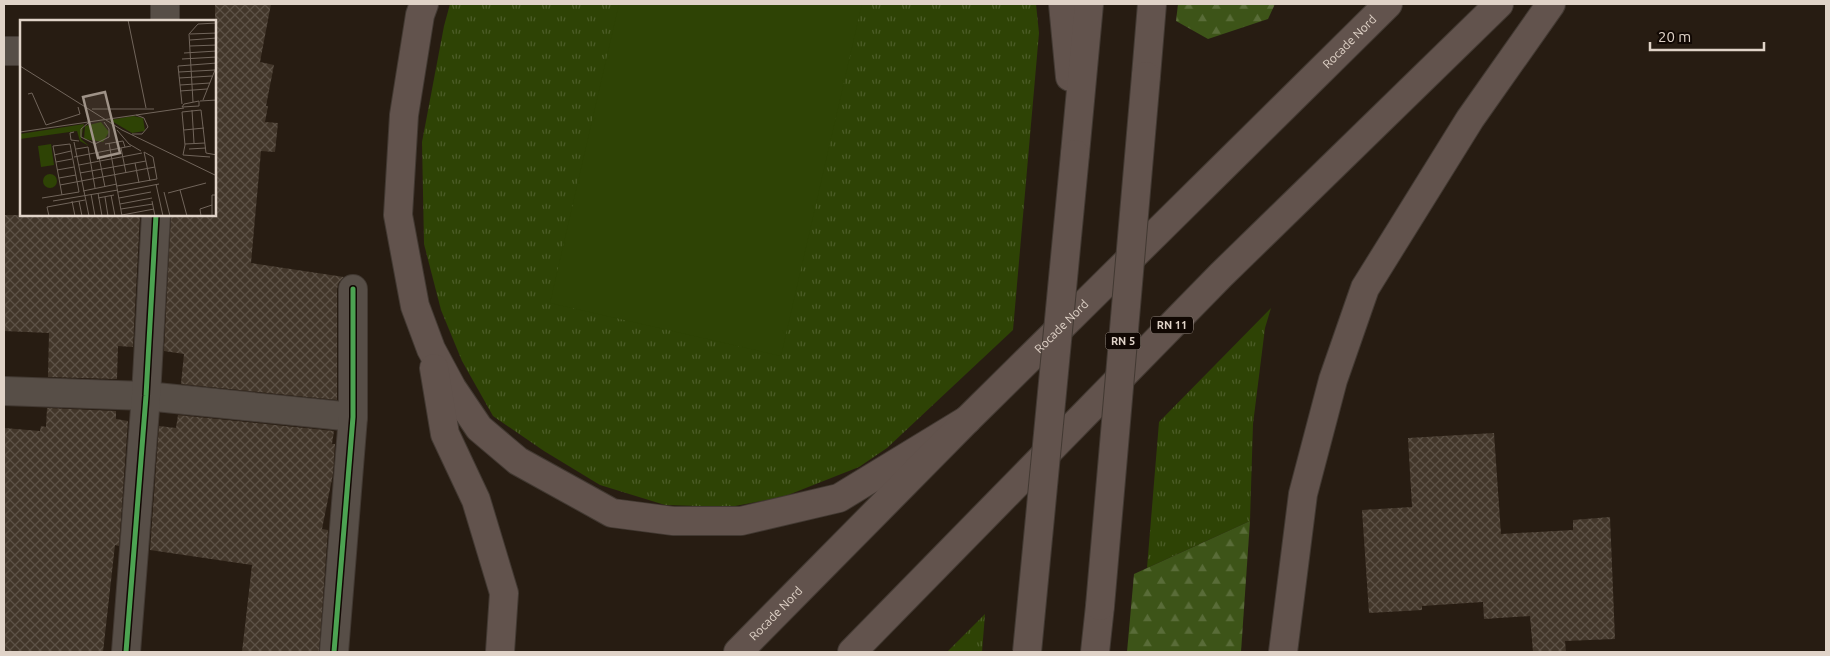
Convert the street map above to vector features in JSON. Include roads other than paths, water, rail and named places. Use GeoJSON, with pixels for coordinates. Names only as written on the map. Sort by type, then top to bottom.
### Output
{"type":"FeatureCollection","features":[{"type":"Feature","properties":{"kind":"highway"},"geometry":{"type":"LineString","coordinates":[[424,4],[420,15],[404,115],[398,215],[416,306],[431,349],[452,388],[479,428],[518,461],[612,513],[672,521],[741,521],[839,498],[967,420]]}},
{"type":"Feature","properties":{"kind":"highway"},"geometry":{"type":"LineString","coordinates":[[1063,4],[1075,154]]}},
{"type":"Feature","properties":{"kind":"highway"},"geometry":{"type":"LineString","coordinates":[[1027,652],[1089,4]]}},
{"type":"Feature","properties":{"kind":"highway","name":"RN 5"},"geometry":{"type":"LineString","coordinates":[[1096,652],[1152,4]]}},
{"type":"Feature","properties":{"kind":"highway","name":"Rocade Nord"},"geometry":{"type":"LineString","coordinates":[[738,652],[967,420],[1388,4]]}},
{"type":"Feature","properties":{"kind":"highway","name":"RN 11"},"geometry":{"type":"LineString","coordinates":[[852,652],[1221,275],[1499,4]]}},
{"type":"Feature","properties":{"kind":"highway"},"geometry":{"type":"LineString","coordinates":[[1283,652],[1303,494],[1333,380],[1365,288],[1470,119],[1551,4]]}},
{"type":"Feature","properties":{"kind":"highway"},"geometry":{"type":"LineString","coordinates":[[431,349],[445,434],[476,500],[504,593],[500,652]]}},
{"type":"Feature","properties":{"kind":"street"},"geometry":{"type":"LineString","coordinates":[[165,4],[165,20]]}},
{"type":"Feature","properties":{"kind":"street"},"geometry":{"type":"LineString","coordinates":[[4,50],[20,51]]}},
{"type":"Feature","properties":{"kind":"street"},"geometry":{"type":"LineString","coordinates":[[126,652],[146,396],[156,216]]}},
{"type":"Feature","properties":{"kind":"street"},"geometry":{"type":"LineString","coordinates":[[334,652],[353,417],[353,289]]}},
{"type":"Feature","properties":{"kind":"street"},"geometry":{"type":"LineString","coordinates":[[4,392],[146,396],[353,417]]}}]}
